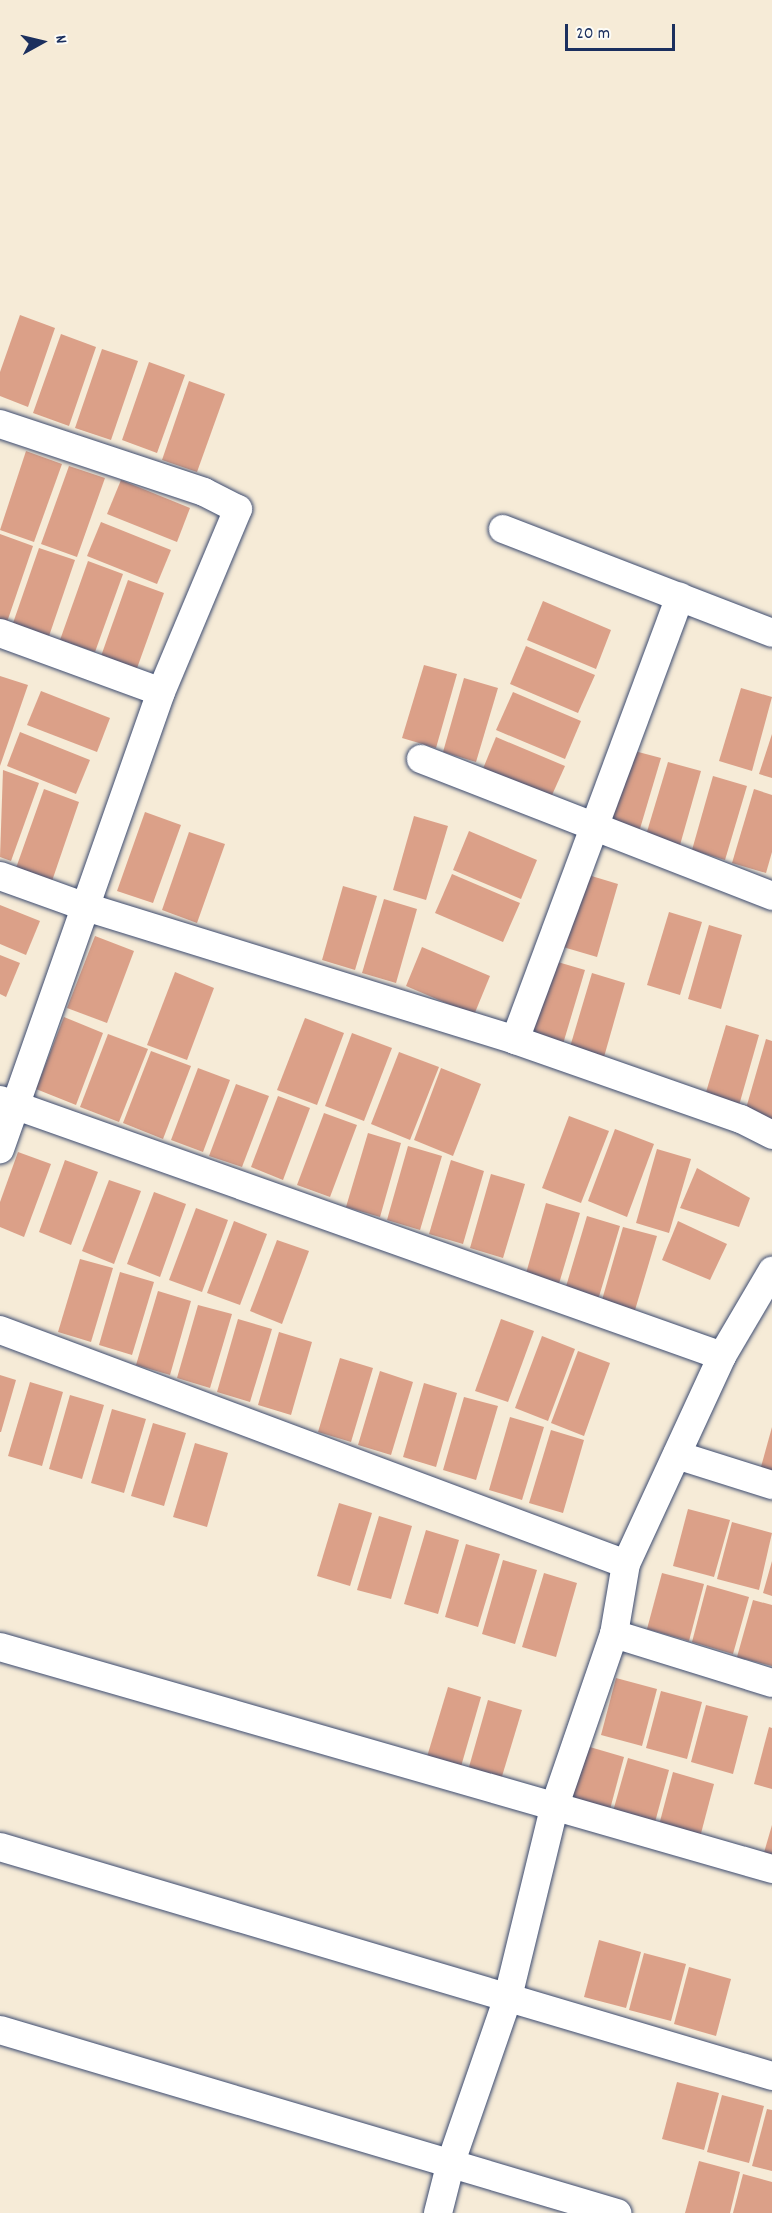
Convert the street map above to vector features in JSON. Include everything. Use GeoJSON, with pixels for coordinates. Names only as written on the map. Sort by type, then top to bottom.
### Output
{"type":"FeatureCollection","features":[{"type":"Feature","properties":{"kind":"street"},"geometry":{"type":"LineString","coordinates":[[0,424],[204,492],[238,509],[161,692],[86,907],[8,1103],[0,1149]]}},
{"type":"Feature","properties":{"kind":"street"},"geometry":{"type":"LineString","coordinates":[[503,529],[772,633]]}},
{"type":"Feature","properties":{"kind":"street"},"geometry":{"type":"LineString","coordinates":[[515,1040],[680,597]]}},
{"type":"Feature","properties":{"kind":"street"},"geometry":{"type":"LineString","coordinates":[[0,633],[161,692]]}},
{"type":"Feature","properties":{"kind":"street"},"geometry":{"type":"LineString","coordinates":[[421,759],[772,896]]}},
{"type":"Feature","properties":{"kind":"street"},"geometry":{"type":"LineString","coordinates":[[0,876],[86,907],[515,1040],[741,1119],[772,1135]]}},
{"type":"Feature","properties":{"kind":"street"},"geometry":{"type":"LineString","coordinates":[[8,1103],[722,1356]]}},
{"type":"Feature","properties":{"kind":"street"},"geometry":{"type":"LineString","coordinates":[[438,2213],[451,2162],[508,1997],[554,1808],[614,1634],[626,1564],[722,1356],[772,1271]]}},
{"type":"Feature","properties":{"kind":"street"},"geometry":{"type":"LineString","coordinates":[[0,1330],[626,1564]]}},
{"type":"Feature","properties":{"kind":"street"},"geometry":{"type":"LineString","coordinates":[[677,1455],[772,1485]]}},
{"type":"Feature","properties":{"kind":"street"},"geometry":{"type":"LineString","coordinates":[[614,1634],[772,1683]]}},
{"type":"Feature","properties":{"kind":"street"},"geometry":{"type":"LineString","coordinates":[[0,1647],[772,1869]]}},
{"type":"Feature","properties":{"kind":"street"},"geometry":{"type":"LineString","coordinates":[[0,1847],[772,2076]]}},
{"type":"Feature","properties":{"kind":"street"},"geometry":{"type":"LineString","coordinates":[[0,2030],[617,2213]]}},
{"type":"Feature","properties":{"kind":"building"},"geometry":{"type":"Polygon","coordinates":[[[20,315],[55,328],[28,407],[0,396],[0,372],[20,315]]]}},
{"type":"Feature","properties":{"kind":"building"},"geometry":{"type":"Polygon","coordinates":[[[61,334],[96,347],[69,426],[33,413],[61,334]]]}},
{"type":"Feature","properties":{"kind":"building"},"geometry":{"type":"Polygon","coordinates":[[[102,349],[138,361],[111,440],[75,428],[102,349]]]}},
{"type":"Feature","properties":{"kind":"building"},"geometry":{"type":"Polygon","coordinates":[[[149,362],[185,375],[157,453],[122,440],[149,362]]]}},
{"type":"Feature","properties":{"kind":"building"},"geometry":{"type":"Polygon","coordinates":[[[189,381],[225,394],[197,472],[162,460],[189,381]]]}},
{"type":"Feature","properties":{"kind":"building"},"geometry":{"type":"Polygon","coordinates":[[[26,451],[62,464],[34,542],[0,530],[26,451]]]}},
{"type":"Feature","properties":{"kind":"building"},"geometry":{"type":"Polygon","coordinates":[[[69,466],[105,478],[77,557],[41,544],[69,466]]]}},
{"type":"Feature","properties":{"kind":"building"},"geometry":{"type":"Polygon","coordinates":[[[121,480],[190,508],[177,542],[107,514],[121,480]]]}},
{"type":"Feature","properties":{"kind":"building"},"geometry":{"type":"Polygon","coordinates":[[[101,522],[171,550],[157,584],[87,556],[101,522]]]}},
{"type":"Feature","properties":{"kind":"building"},"geometry":{"type":"Polygon","coordinates":[[[0,534],[33,546],[6,625],[0,623],[0,534]]]}},
{"type":"Feature","properties":{"kind":"building"},"geometry":{"type":"Polygon","coordinates":[[[39,548],[75,560],[48,639],[12,626],[39,548]]]}},
{"type":"Feature","properties":{"kind":"building"},"geometry":{"type":"Polygon","coordinates":[[[88,561],[123,574],[95,652],[60,640],[88,561]]]}},
{"type":"Feature","properties":{"kind":"building"},"geometry":{"type":"Polygon","coordinates":[[[128,580],[164,593],[136,671],[100,659],[128,580]]]}},
{"type":"Feature","properties":{"kind":"building"},"geometry":{"type":"Polygon","coordinates":[[[543,601],[611,630],[596,669],[527,640],[543,601]]]}},
{"type":"Feature","properties":{"kind":"building"},"geometry":{"type":"Polygon","coordinates":[[[526,646],[595,675],[578,713],[510,684],[526,646]]]}},
{"type":"Feature","properties":{"kind":"building"},"geometry":{"type":"Polygon","coordinates":[[[424,665],[457,674],[436,748],[402,738],[424,665]]]}},
{"type":"Feature","properties":{"kind":"building"},"geometry":{"type":"Polygon","coordinates":[[[0,676],[28,685],[0,766],[0,676]]]}},
{"type":"Feature","properties":{"kind":"building"},"geometry":{"type":"Polygon","coordinates":[[[464,678],[498,688],[476,762],[443,752],[464,678]]]}},
{"type":"Feature","properties":{"kind":"building"},"geometry":{"type":"Polygon","coordinates":[[[741,688],[772,697],[752,771],[719,761],[741,688]]]}},
{"type":"Feature","properties":{"kind":"building"},"geometry":{"type":"Polygon","coordinates":[[[41,691],[110,718],[97,752],[27,725],[41,691]]]}},
{"type":"Feature","properties":{"kind":"building"},"geometry":{"type":"Polygon","coordinates":[[[513,692],[581,721],[565,759],[496,730],[513,692]]]}},
{"type":"Feature","properties":{"kind":"building"},"geometry":{"type":"Polygon","coordinates":[[[20,732],[90,760],[76,794],[7,766],[20,732]]]}},
{"type":"Feature","properties":{"kind":"building"},"geometry":{"type":"Polygon","coordinates":[[[772,734],[772,778],[759,774],[772,734]]]}},
{"type":"Feature","properties":{"kind":"building"},"geometry":{"type":"Polygon","coordinates":[[[496,737],[565,766],[548,804],[480,776],[496,737]]]}},
{"type":"Feature","properties":{"kind":"building"},"geometry":{"type":"Polygon","coordinates":[[[627,749],[661,758],[639,832],[606,822],[627,749]]]}},
{"type":"Feature","properties":{"kind":"building"},"geometry":{"type":"Polygon","coordinates":[[[668,762],[701,771],[680,845],[646,835],[668,762]]]}},
{"type":"Feature","properties":{"kind":"building"},"geometry":{"type":"Polygon","coordinates":[[[3,770],[39,783],[11,861],[0,857],[3,770]]]}},
{"type":"Feature","properties":{"kind":"building"},"geometry":{"type":"Polygon","coordinates":[[[713,776],[747,786],[725,860],[692,850],[713,776]]]}},
{"type":"Feature","properties":{"kind":"building"},"geometry":{"type":"Polygon","coordinates":[[[44,789],[79,802],[52,881],[16,868],[44,789]]]}},
{"type":"Feature","properties":{"kind":"building"},"geometry":{"type":"Polygon","coordinates":[[[754,789],[772,795],[772,852],[766,873],[732,863],[754,789]]]}},
{"type":"Feature","properties":{"kind":"building"},"geometry":{"type":"Polygon","coordinates":[[[145,812],[181,825],[153,903],[117,891],[145,812]]]}},
{"type":"Feature","properties":{"kind":"building"},"geometry":{"type":"Polygon","coordinates":[[[414,816],[448,826],[426,900],[393,890],[414,816]]]}},
{"type":"Feature","properties":{"kind":"building"},"geometry":{"type":"Polygon","coordinates":[[[469,831],[537,860],[521,899],[453,870],[469,831]]]}},
{"type":"Feature","properties":{"kind":"building"},"geometry":{"type":"Polygon","coordinates":[[[189,832],[225,844],[197,923],[162,910],[189,832]]]}},
{"type":"Feature","properties":{"kind":"building"},"geometry":{"type":"Polygon","coordinates":[[[452,874],[520,903],[503,942],[435,913],[452,874]]]}},
{"type":"Feature","properties":{"kind":"building"},"geometry":{"type":"Polygon","coordinates":[[[585,874],[618,884],[597,957],[563,947],[585,874]]]}},
{"type":"Feature","properties":{"kind":"building"},"geometry":{"type":"Polygon","coordinates":[[[343,886],[377,896],[355,970],[322,960],[343,886]]]}},
{"type":"Feature","properties":{"kind":"building"},"geometry":{"type":"Polygon","coordinates":[[[384,899],[417,909],[396,983],[362,973],[384,899]]]}},
{"type":"Feature","properties":{"kind":"building"},"geometry":{"type":"Polygon","coordinates":[[[0,905],[40,921],[26,955],[0,944],[0,905]]]}},
{"type":"Feature","properties":{"kind":"building"},"geometry":{"type":"Polygon","coordinates":[[[669,912],[702,922],[680,995],[647,985],[669,912]]]}},
{"type":"Feature","properties":{"kind":"building"},"geometry":{"type":"Polygon","coordinates":[[[709,925],[742,935],[721,1009],[688,999],[709,925]]]}},
{"type":"Feature","properties":{"kind":"building"},"geometry":{"type":"Polygon","coordinates":[[[95,936],[134,951],[107,1023],[67,1008],[95,936]]]}},
{"type":"Feature","properties":{"kind":"building"},"geometry":{"type":"Polygon","coordinates":[[[422,947],[490,976],[474,1015],[406,986],[422,947]]]}},
{"type":"Feature","properties":{"kind":"building"},"geometry":{"type":"Polygon","coordinates":[[[0,955],[20,963],[6,997],[0,994],[0,955]]]}},
{"type":"Feature","properties":{"kind":"building"},"geometry":{"type":"Polygon","coordinates":[[[551,960],[585,970],[563,1044],[530,1034],[551,960]]]}},
{"type":"Feature","properties":{"kind":"building"},"geometry":{"type":"Polygon","coordinates":[[[175,972],[214,988],[187,1060],[147,1045],[175,972]]]}},
{"type":"Feature","properties":{"kind":"building"},"geometry":{"type":"Polygon","coordinates":[[[592,973],[625,983],[604,1057],[570,1047],[592,973]]]}},
{"type":"Feature","properties":{"kind":"building"},"geometry":{"type":"Polygon","coordinates":[[[64,1017],[103,1033],[76,1105],[36,1089],[64,1017]]]}},
{"type":"Feature","properties":{"kind":"building"},"geometry":{"type":"Polygon","coordinates":[[[305,1018],[344,1033],[317,1105],[277,1090],[305,1018]]]}},
{"type":"Feature","properties":{"kind":"building"},"geometry":{"type":"Polygon","coordinates":[[[726,1025],[759,1035],[738,1109],[704,1099],[726,1025]]]}},
{"type":"Feature","properties":{"kind":"building"},"geometry":{"type":"Polygon","coordinates":[[[352,1033],[392,1048],[364,1121],[325,1106],[352,1033]]]}},
{"type":"Feature","properties":{"kind":"building"},"geometry":{"type":"Polygon","coordinates":[[[108,1034],[148,1049],[119,1122],[80,1107],[108,1034]]]}},
{"type":"Feature","properties":{"kind":"building"},"geometry":{"type":"Polygon","coordinates":[[[766,1039],[772,1041],[772,1120],[745,1112],[766,1039]]]}},
{"type":"Feature","properties":{"kind":"building"},"geometry":{"type":"Polygon","coordinates":[[[151,1051],[191,1066],[163,1139],[123,1123],[151,1051]]]}},
{"type":"Feature","properties":{"kind":"building"},"geometry":{"type":"Polygon","coordinates":[[[399,1052],[439,1067],[410,1140],[371,1124],[399,1052]]]}},
{"type":"Feature","properties":{"kind":"building"},"geometry":{"type":"Polygon","coordinates":[[[198,1068],[230,1080],[203,1152],[171,1140],[198,1068]]]}},
{"type":"Feature","properties":{"kind":"building"},"geometry":{"type":"Polygon","coordinates":[[[441,1068],[481,1084],[453,1156],[414,1140],[441,1068]]]}},
{"type":"Feature","properties":{"kind":"building"},"geometry":{"type":"Polygon","coordinates":[[[236,1084],[269,1096],[242,1167],[209,1156],[236,1084]]]}},
{"type":"Feature","properties":{"kind":"building"},"geometry":{"type":"Polygon","coordinates":[[[278,1096],[310,1108],[283,1180],[251,1167],[278,1096]]]}},
{"type":"Feature","properties":{"kind":"building"},"geometry":{"type":"Polygon","coordinates":[[[324,1113],[357,1125],[330,1197],[297,1185],[324,1113]]]}},
{"type":"Feature","properties":{"kind":"building"},"geometry":{"type":"Polygon","coordinates":[[[569,1116],[609,1131],[581,1203],[542,1188],[569,1116]]]}},
{"type":"Feature","properties":{"kind":"building"},"geometry":{"type":"Polygon","coordinates":[[[615,1129],[654,1144],[627,1217],[588,1201],[615,1129]]]}},
{"type":"Feature","properties":{"kind":"building"},"geometry":{"type":"Polygon","coordinates":[[[368,1133],[401,1143],[380,1217],[346,1207],[368,1133]]]}},
{"type":"Feature","properties":{"kind":"building"},"geometry":{"type":"Polygon","coordinates":[[[408,1146],[442,1156],[420,1230],[387,1220],[408,1146]]]}},
{"type":"Feature","properties":{"kind":"building"},"geometry":{"type":"Polygon","coordinates":[[[657,1149],[691,1159],[669,1233],[636,1223],[657,1149]]]}},
{"type":"Feature","properties":{"kind":"building"},"geometry":{"type":"Polygon","coordinates":[[[18,1152],[51,1164],[24,1237],[0,1227],[0,1202],[18,1152]]]}},
{"type":"Feature","properties":{"kind":"building"},"geometry":{"type":"Polygon","coordinates":[[[65,1160],[98,1172],[71,1245],[39,1232],[65,1160]]]}},
{"type":"Feature","properties":{"kind":"building"},"geometry":{"type":"Polygon","coordinates":[[[451,1160],[484,1171],[463,1244],[429,1234],[451,1160]]]}},
{"type":"Feature","properties":{"kind":"building"},"geometry":{"type":"Polygon","coordinates":[[[697,1168],[750,1198],[739,1227],[680,1208],[697,1168]]]}},
{"type":"Feature","properties":{"kind":"building"},"geometry":{"type":"Polygon","coordinates":[[[491,1174],[525,1184],[503,1258],[470,1248],[491,1174]]]}},
{"type":"Feature","properties":{"kind":"building"},"geometry":{"type":"Polygon","coordinates":[[[109,1180],[141,1191],[114,1264],[82,1251],[109,1180]]]}},
{"type":"Feature","properties":{"kind":"building"},"geometry":{"type":"Polygon","coordinates":[[[154,1192],[186,1204],[160,1277],[127,1264],[154,1192]]]}},
{"type":"Feature","properties":{"kind":"building"},"geometry":{"type":"Polygon","coordinates":[[[546,1203],[580,1213],[558,1287],[525,1277],[546,1203]]]}},
{"type":"Feature","properties":{"kind":"building"},"geometry":{"type":"Polygon","coordinates":[[[196,1208],[228,1220],[202,1292],[169,1280],[196,1208]]]}},
{"type":"Feature","properties":{"kind":"building"},"geometry":{"type":"Polygon","coordinates":[[[587,1216],[620,1226],[598,1300],[565,1290],[587,1216]]]}},
{"type":"Feature","properties":{"kind":"building"},"geometry":{"type":"Polygon","coordinates":[[[234,1221],[267,1234],[240,1305],[207,1293],[234,1221]]]}},
{"type":"Feature","properties":{"kind":"building"},"geometry":{"type":"Polygon","coordinates":[[[678,1221],[727,1244],[710,1280],[662,1260],[678,1221]]]}},
{"type":"Feature","properties":{"kind":"building"},"geometry":{"type":"Polygon","coordinates":[[[623,1227],[657,1236],[635,1310],[602,1300],[623,1227]]]}},
{"type":"Feature","properties":{"kind":"building"},"geometry":{"type":"Polygon","coordinates":[[[277,1240],[309,1251],[282,1324],[250,1311],[277,1240]]]}},
{"type":"Feature","properties":{"kind":"building"},"geometry":{"type":"Polygon","coordinates":[[[80,1259],[113,1268],[91,1342],[58,1332],[80,1259]]]}},
{"type":"Feature","properties":{"kind":"building"},"geometry":{"type":"Polygon","coordinates":[[[120,1272],[154,1282],[132,1355],[99,1345],[120,1272]]]}},
{"type":"Feature","properties":{"kind":"building"},"geometry":{"type":"Polygon","coordinates":[[[158,1291],[191,1301],[170,1375],[136,1365],[158,1291]]]}},
{"type":"Feature","properties":{"kind":"building"},"geometry":{"type":"Polygon","coordinates":[[[198,1305],[232,1314],[210,1388],[177,1378],[198,1305]]]}},
{"type":"Feature","properties":{"kind":"building"},"geometry":{"type":"Polygon","coordinates":[[[238,1319],[272,1329],[250,1402],[217,1392],[238,1319]]]}},
{"type":"Feature","properties":{"kind":"building"},"geometry":{"type":"Polygon","coordinates":[[[501,1319],[534,1331],[508,1402],[475,1391],[501,1319]]]}},
{"type":"Feature","properties":{"kind":"building"},"geometry":{"type":"Polygon","coordinates":[[[279,1332],[312,1342],[291,1415],[258,1405],[279,1332]]]}},
{"type":"Feature","properties":{"kind":"building"},"geometry":{"type":"Polygon","coordinates":[[[542,1336],[575,1349],[548,1421],[515,1408],[542,1336]]]}},
{"type":"Feature","properties":{"kind":"building"},"geometry":{"type":"Polygon","coordinates":[[[578,1351],[610,1363],[584,1436],[551,1423],[578,1351]]]}},
{"type":"Feature","properties":{"kind":"building"},"geometry":{"type":"Polygon","coordinates":[[[340,1358],[373,1368],[351,1442],[318,1432],[340,1358]]]}},
{"type":"Feature","properties":{"kind":"building"},"geometry":{"type":"Polygon","coordinates":[[[380,1371],[413,1382],[391,1455],[358,1445],[380,1371]]]}},
{"type":"Feature","properties":{"kind":"building"},"geometry":{"type":"Polygon","coordinates":[[[0,1375],[16,1380],[1,1432],[0,1432],[0,1375]]]}},
{"type":"Feature","properties":{"kind":"building"},"geometry":{"type":"Polygon","coordinates":[[[30,1382],[63,1392],[42,1466],[8,1456],[30,1382]]]}},
{"type":"Feature","properties":{"kind":"building"},"geometry":{"type":"Polygon","coordinates":[[[424,1383],[457,1393],[436,1467],[403,1457],[424,1383]]]}},
{"type":"Feature","properties":{"kind":"building"},"geometry":{"type":"Polygon","coordinates":[[[70,1395],[104,1405],[82,1479],[49,1469],[70,1395]]]}},
{"type":"Feature","properties":{"kind":"building"},"geometry":{"type":"Polygon","coordinates":[[[464,1397],[498,1406],[476,1480],[443,1470],[464,1397]]]}},
{"type":"Feature","properties":{"kind":"building"},"geometry":{"type":"Polygon","coordinates":[[[112,1409],[146,1419],[124,1493],[91,1483],[112,1409]]]}},
{"type":"Feature","properties":{"kind":"building"},"geometry":{"type":"Polygon","coordinates":[[[510,1417],[544,1427],[522,1500],[489,1490],[510,1417]]]}},
{"type":"Feature","properties":{"kind":"building"},"geometry":{"type":"Polygon","coordinates":[[[153,1423],[186,1433],[164,1506],[131,1496],[153,1423]]]}},
{"type":"Feature","properties":{"kind":"building"},"geometry":{"type":"Polygon","coordinates":[[[772,1427],[772,1478],[759,1474],[772,1427]]]}},
{"type":"Feature","properties":{"kind":"building"},"geometry":{"type":"Polygon","coordinates":[[[551,1430],[584,1440],[563,1513],[529,1503],[551,1430]]]}},
{"type":"Feature","properties":{"kind":"building"},"geometry":{"type":"Polygon","coordinates":[[[195,1443],[228,1453],[207,1527],[173,1517],[195,1443]]]}},
{"type":"Feature","properties":{"kind":"building"},"geometry":{"type":"Polygon","coordinates":[[[339,1503],[372,1513],[350,1586],[317,1576],[339,1503]]]}},
{"type":"Feature","properties":{"kind":"building"},"geometry":{"type":"Polygon","coordinates":[[[688,1509],[730,1520],[714,1577],[673,1566],[688,1509]]]}},
{"type":"Feature","properties":{"kind":"building"},"geometry":{"type":"Polygon","coordinates":[[[379,1516],[412,1526],[391,1599],[357,1590],[379,1516]]]}},
{"type":"Feature","properties":{"kind":"building"},"geometry":{"type":"Polygon","coordinates":[[[732,1522],[772,1533],[759,1590],[717,1579],[732,1522]]]}},
{"type":"Feature","properties":{"kind":"building"},"geometry":{"type":"Polygon","coordinates":[[[426,1530],[459,1540],[438,1614],[404,1604],[426,1530]]]}},
{"type":"Feature","properties":{"kind":"building"},"geometry":{"type":"Polygon","coordinates":[[[466,1544],[500,1554],[478,1627],[445,1617],[466,1544]]]}},
{"type":"Feature","properties":{"kind":"building"},"geometry":{"type":"Polygon","coordinates":[[[503,1560],[537,1570],[515,1644],[482,1634],[503,1560]]]}},
{"type":"Feature","properties":{"kind":"building"},"geometry":{"type":"Polygon","coordinates":[[[772,1561],[772,1596],[763,1593],[772,1561]]]}},
{"type":"Feature","properties":{"kind":"building"},"geometry":{"type":"Polygon","coordinates":[[[544,1573],[577,1583],[556,1657],[522,1647],[544,1573]]]}},
{"type":"Feature","properties":{"kind":"building"},"geometry":{"type":"Polygon","coordinates":[[[662,1573],[704,1584],[689,1641],[647,1629],[662,1573]]]}},
{"type":"Feature","properties":{"kind":"building"},"geometry":{"type":"Polygon","coordinates":[[[707,1585],[749,1597],[733,1654],[692,1642],[707,1585]]]}},
{"type":"Feature","properties":{"kind":"building"},"geometry":{"type":"Polygon","coordinates":[[[753,1600],[772,1605],[772,1666],[737,1657],[753,1600]]]}},
{"type":"Feature","properties":{"kind":"building"},"geometry":{"type":"Polygon","coordinates":[[[616,1678],[657,1689],[642,1746],[601,1735],[616,1678]]]}},
{"type":"Feature","properties":{"kind":"building"},"geometry":{"type":"Polygon","coordinates":[[[448,1687],[481,1697],[460,1770],[426,1760],[448,1687]]]}},
{"type":"Feature","properties":{"kind":"building"},"geometry":{"type":"Polygon","coordinates":[[[661,1691],[702,1702],[687,1759],[646,1748],[661,1691]]]}},
{"type":"Feature","properties":{"kind":"building"},"geometry":{"type":"Polygon","coordinates":[[[488,1700],[522,1710],[500,1783],[467,1774],[488,1700]]]}},
{"type":"Feature","properties":{"kind":"building"},"geometry":{"type":"Polygon","coordinates":[[[706,1705],[748,1716],[733,1774],[691,1762],[706,1705]]]}},
{"type":"Feature","properties":{"kind":"building"},"geometry":{"type":"Polygon","coordinates":[[[769,1727],[772,1728],[772,1789],[754,1784],[769,1727]]]}},
{"type":"Feature","properties":{"kind":"building"},"geometry":{"type":"Polygon","coordinates":[[[583,1745],[624,1757],[609,1813],[567,1802],[583,1745]]]}},
{"type":"Feature","properties":{"kind":"building"},"geometry":{"type":"Polygon","coordinates":[[[628,1758],[669,1770],[654,1826],[612,1815],[628,1758]]]}},
{"type":"Feature","properties":{"kind":"building"},"geometry":{"type":"Polygon","coordinates":[[[673,1772],[714,1784],[699,1841],[658,1829],[673,1772]]]}},
{"type":"Feature","properties":{"kind":"building"},"geometry":{"type":"Polygon","coordinates":[[[772,1825],[772,1858],[763,1856],[772,1825]]]}},
{"type":"Feature","properties":{"kind":"building"},"geometry":{"type":"Polygon","coordinates":[[[599,1940],[641,1952],[626,2008],[584,1997],[599,1940]]]}},
{"type":"Feature","properties":{"kind":"building"},"geometry":{"type":"Polygon","coordinates":[[[644,1953],[686,1964],[671,2021],[629,2010],[644,1953]]]}},
{"type":"Feature","properties":{"kind":"building"},"geometry":{"type":"Polygon","coordinates":[[[689,1967],[731,1979],[716,2036],[674,2024],[689,1967]]]}},
{"type":"Feature","properties":{"kind":"building"},"geometry":{"type":"Polygon","coordinates":[[[677,2082],[719,2093],[704,2150],[662,2139],[677,2082]]]}},
{"type":"Feature","properties":{"kind":"building"},"geometry":{"type":"Polygon","coordinates":[[[722,2095],[764,2106],[749,2163],[707,2152],[722,2095]]]}},
{"type":"Feature","properties":{"kind":"building"},"geometry":{"type":"Polygon","coordinates":[[[767,2109],[772,2110],[772,2171],[752,2166],[767,2109]]]}},
{"type":"Feature","properties":{"kind":"building"},"geometry":{"type":"Polygon","coordinates":[[[699,2161],[740,2172],[730,2213],[685,2213],[699,2161]]]}},
{"type":"Feature","properties":{"kind":"building"},"geometry":{"type":"Polygon","coordinates":[[[743,2174],[772,2182],[772,2213],[733,2213],[743,2174]]]}}]}
